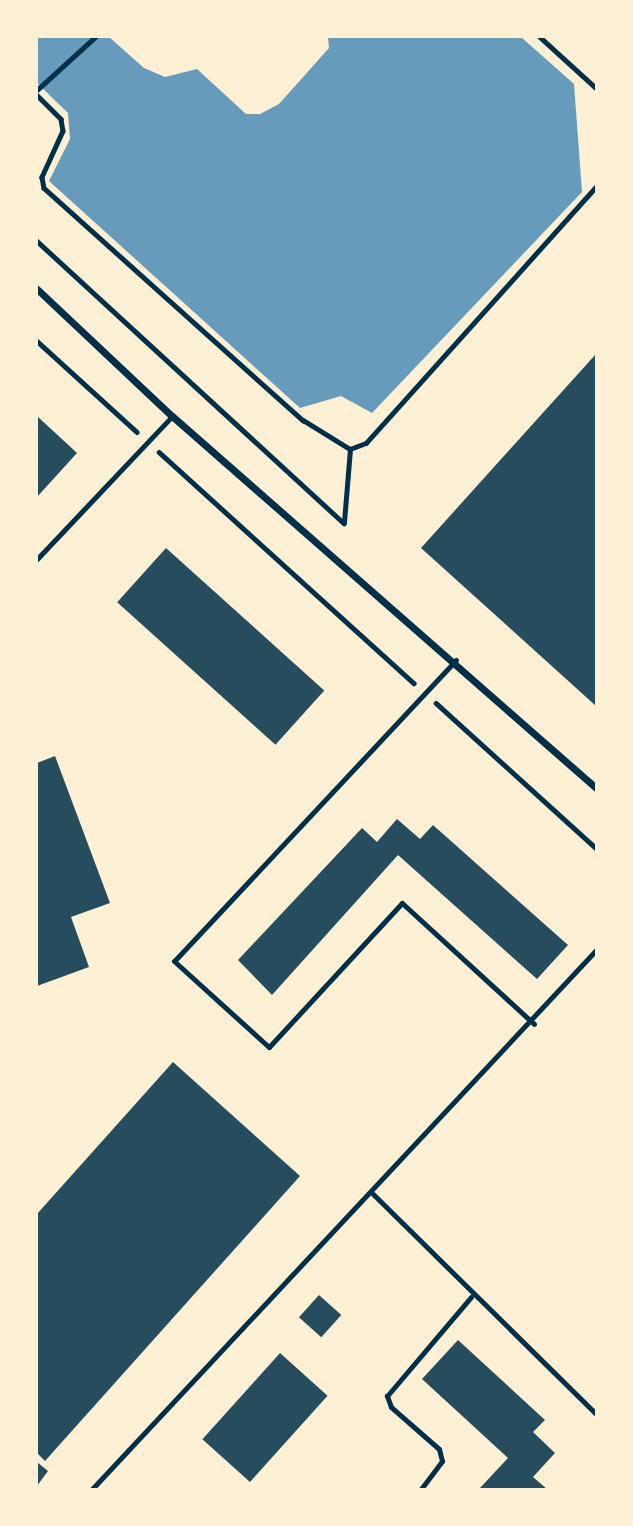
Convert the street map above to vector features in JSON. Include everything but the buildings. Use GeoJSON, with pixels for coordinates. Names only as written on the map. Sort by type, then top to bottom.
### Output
{"type":"FeatureCollection","features":[{"type":"Feature","properties":{"kind":"street"},"geometry":{"type":"LineString","coordinates":[[37,289],[172,416],[456,660],[596,788]]}},
{"type":"Feature","properties":{"kind":"lane"},"geometry":{"type":"LineString","coordinates":[[37,559],[150,444],[172,416]]}},
{"type":"Feature","properties":{"kind":"lane"},"geometry":{"type":"LineString","coordinates":[[456,660],[174,961],[269,1047],[402,903],[534,1024]]}},
{"type":"Feature","properties":{"kind":"lane"},"geometry":{"type":"LineString","coordinates":[[92,1489],[534,1024],[596,950]]}},
{"type":"Feature","properties":{"kind":"lane"},"geometry":{"type":"LineString","coordinates":[[373,1194],[471,1297],[596,1414]]}},
{"type":"Feature","properties":{"kind":"lane"},"geometry":{"type":"LineString","coordinates":[[421,1489],[442,1461],[439,1449],[391,1407],[387,1396],[471,1297]]}},
{"type":"Feature","properties":{"kind":"path"},"geometry":{"type":"LineString","coordinates":[[95,37],[37,93],[61,119],[64,131],[42,177],[44,188],[303,420],[350,449]]}},
{"type":"Feature","properties":{"kind":"path"},"geometry":{"type":"LineString","coordinates":[[540,37],[596,88]]}},
{"type":"Feature","properties":{"kind":"path"},"geometry":{"type":"LineString","coordinates":[[350,449],[366,443],[596,187]]}},
{"type":"Feature","properties":{"kind":"path"},"geometry":{"type":"LineString","coordinates":[[37,241],[344,523],[350,449]]}},
{"type":"Feature","properties":{"kind":"path"},"geometry":{"type":"LineString","coordinates":[[37,341],[596,848]]}},
{"type":"Feature","properties":{"kind":"water"},"geometry":{"type":"Polygon","coordinates":[[[37,37],[109,37],[144,68],[165,77],[197,69],[246,114],[260,114],[279,104],[329,48],[328,37],[521,37],[574,84],[582,192],[372,413],[341,396],[300,408],[49,181],[70,139],[68,113],[37,83],[37,37]]]}}]}
